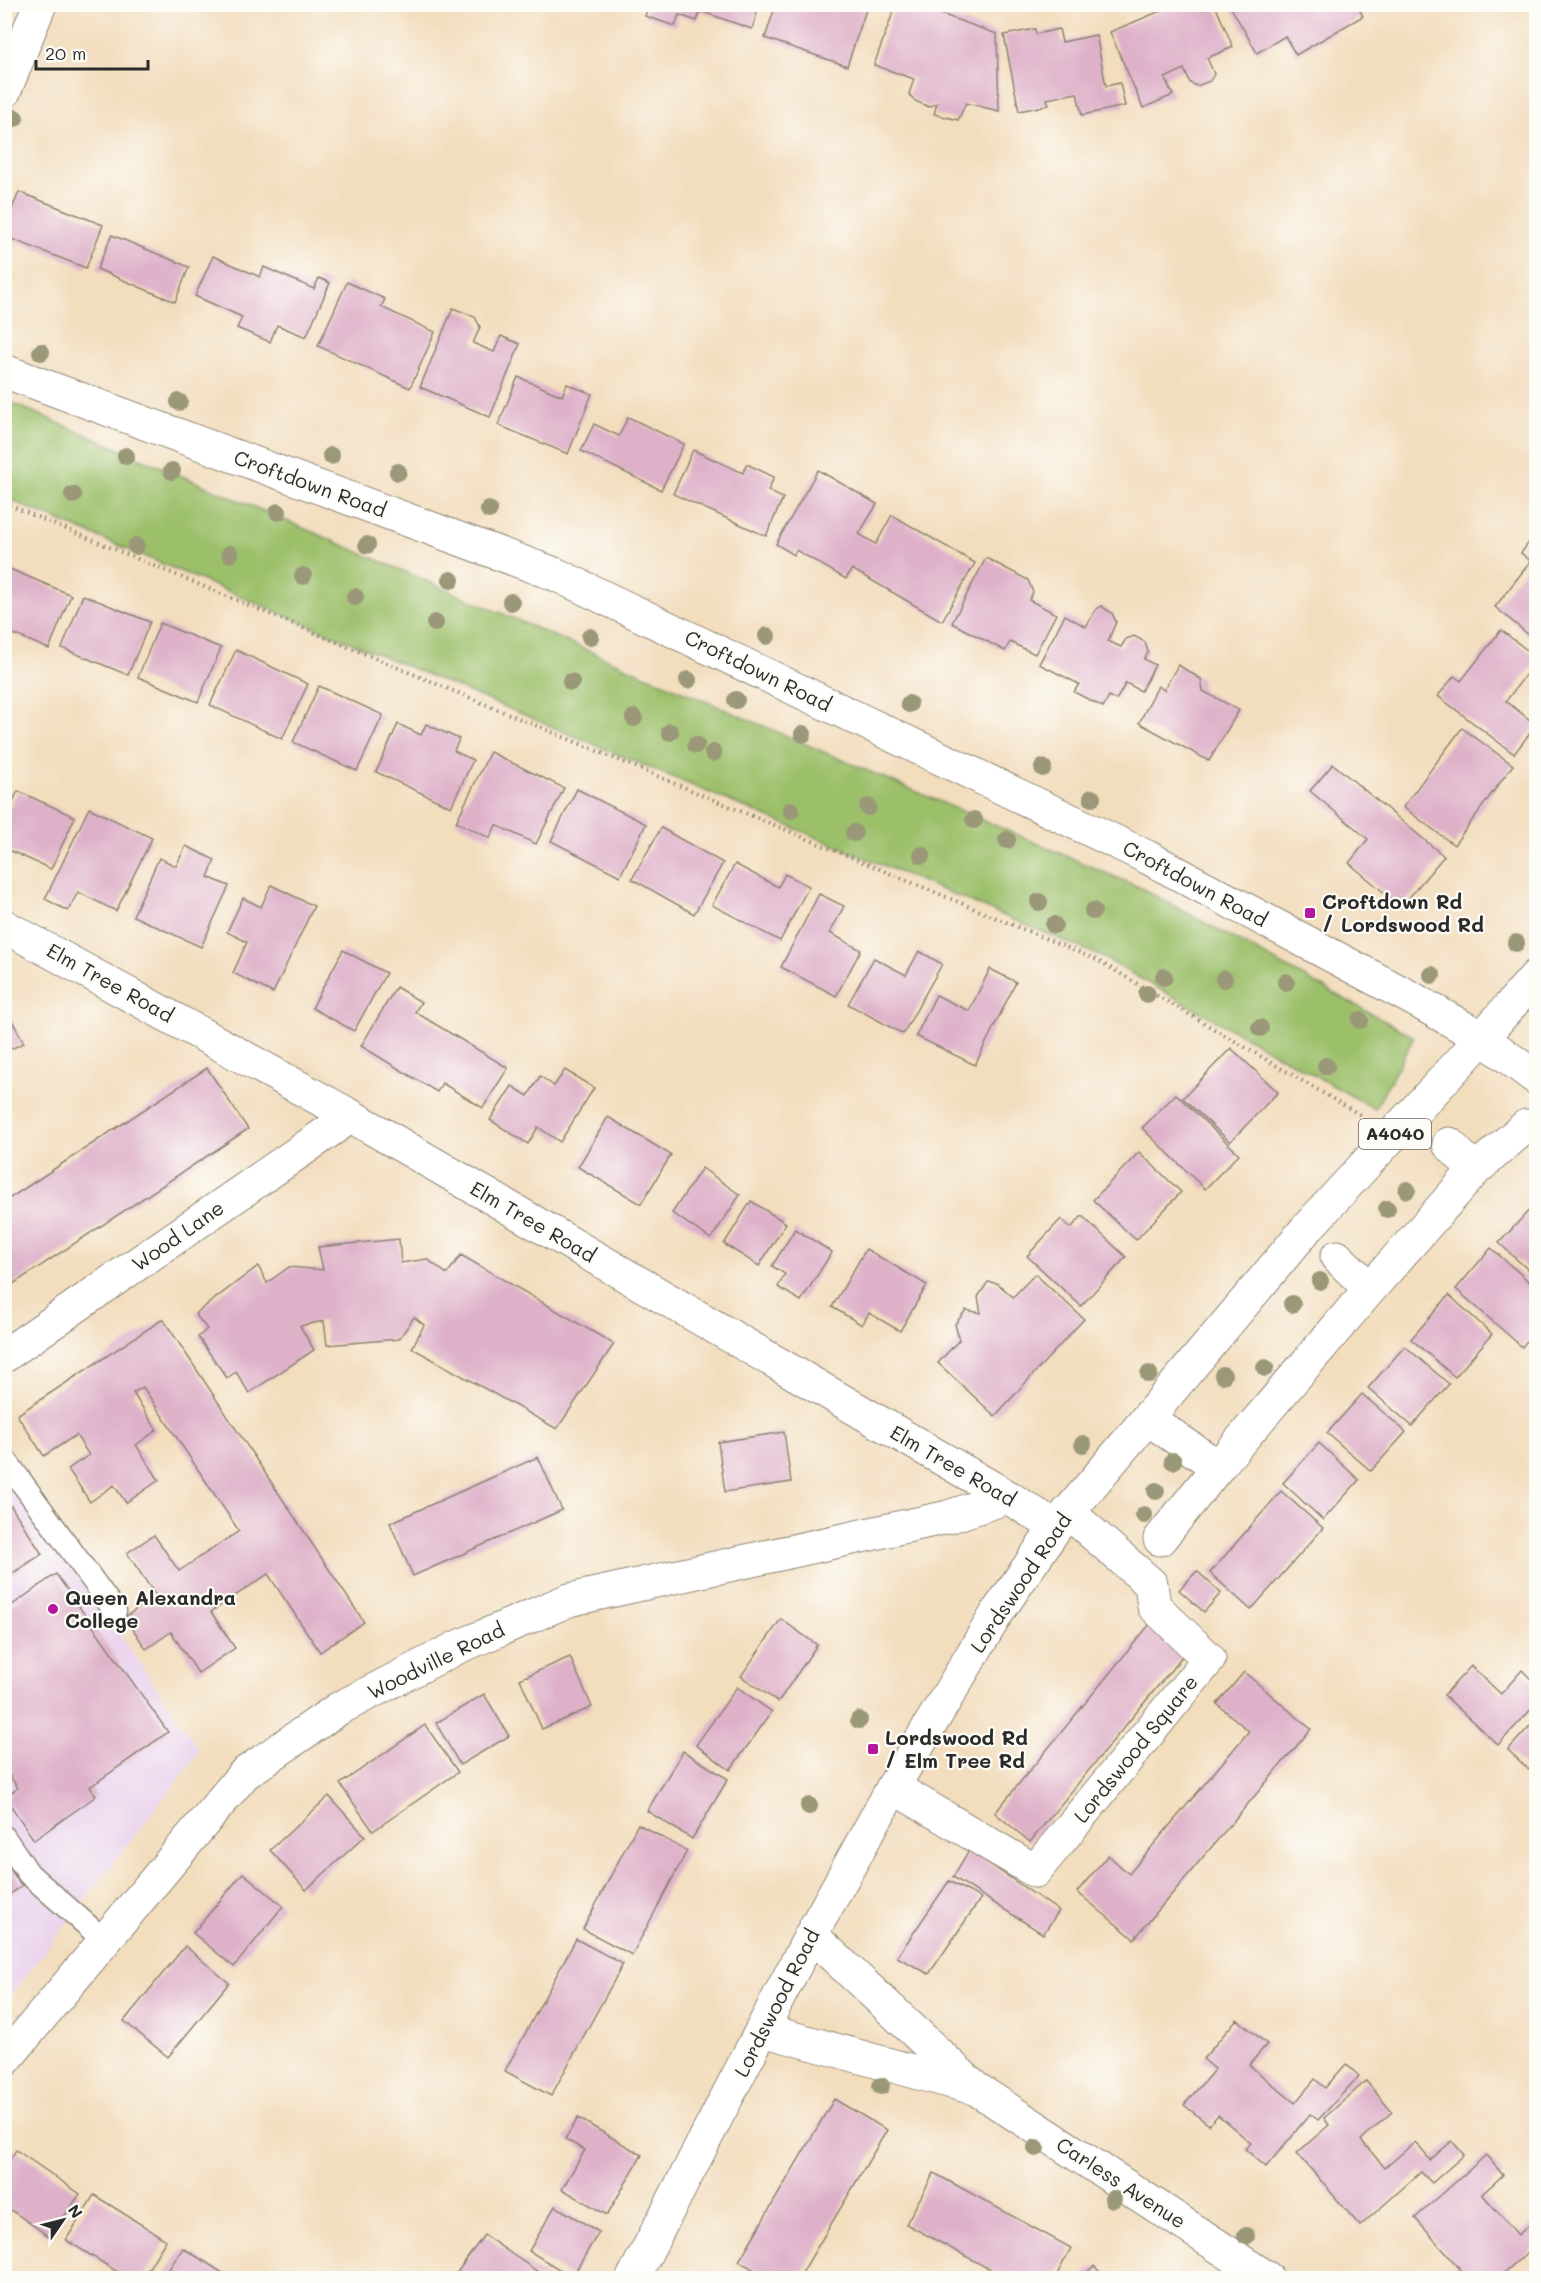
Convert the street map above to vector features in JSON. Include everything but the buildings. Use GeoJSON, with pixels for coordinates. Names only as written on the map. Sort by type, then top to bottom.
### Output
{"type":"FeatureCollection","features":[{"type":"Feature","properties":{"kind":"street"},"geometry":{"type":"LineString","coordinates":[[4,92],[40,4]]}},
{"type":"Feature","properties":{"kind":"street","name":"Croftdown Road"},"geometry":{"type":"LineString","coordinates":[[4,371],[556,575],[1147,857],[1405,994],[1482,1038],[1536,1078]]}},
{"type":"Feature","properties":{"kind":"street","name":"Elm Tree Road"},"geometry":{"type":"LineString","coordinates":[[4,926],[351,1116],[1008,1497],[1062,1519]]}},
{"type":"Feature","properties":{"kind":"street","name":"Lordswood Road"},"geometry":{"type":"LineString","coordinates":[[633,2278],[811,1935],[893,1788],[997,1613],[1062,1519],[1307,1228],[1536,976]]}},
{"type":"Feature","properties":{"kind":"street","name":"Wood Lane"},"geometry":{"type":"LineString","coordinates":[[4,1356],[351,1116]]}},
{"type":"Feature","properties":{"kind":"street"},"geometry":{"type":"LineString","coordinates":[[1160,1539],[1218,1467],[1475,1170],[1526,1126]]}},
{"type":"Feature","properties":{"kind":"street"},"geometry":{"type":"LineString","coordinates":[[1449,1144],[1475,1170]]}},
{"type":"Feature","properties":{"kind":"street"},"geometry":{"type":"LineString","coordinates":[[1337,1257],[1370,1289]]}},
{"type":"Feature","properties":{"kind":"street"},"geometry":{"type":"LineString","coordinates":[[1147,1418],[1218,1467]]}},
{"type":"Feature","properties":{"kind":"street","name":"Woodville Road"},"geometry":{"type":"LineString","coordinates":[[4,2061],[244,1773],[338,1709],[456,1648],[569,1600],[948,1517],[1008,1497]]}},
{"type":"Feature","properties":{"kind":"street","name":"Lordswood Square"},"geometry":{"type":"LineString","coordinates":[[893,1788],[1035,1871],[1209,1659],[1154,1606],[1151,1584],[1062,1519]]}},
{"type":"Feature","properties":{"kind":"street","name":"Carless Avenue"},"geometry":{"type":"LineString","coordinates":[[811,1935],[975,2088],[1267,2278]]}},
{"type":"Feature","properties":{"kind":"street","name":"Carless Avenue"},"geometry":{"type":"LineString","coordinates":[[763,2030],[975,2088]]}},
{"type":"Feature","properties":{"kind":"lane"},"geometry":{"type":"LineString","coordinates":[[4,1458],[116,1611]]}},
{"type":"Feature","properties":{"kind":"lane"},"geometry":{"type":"LineString","coordinates":[[4,1837],[29,1874],[105,1941]]}},
{"type":"Feature","properties":{"kind":"path"},"geometry":{"type":"LineString","coordinates":[[4,503],[1097,960],[1394,1134]]}},
{"type":"Feature","properties":{"kind":"shaded area","name":"Queen Alexandra College"},"geometry":{"type":"Polygon","coordinates":[[[4,1467],[200,1751],[5,2003],[4,2003],[4,1467]]]}},
{"type":"Feature","properties":{"kind":"green space"},"geometry":{"type":"Polygon","coordinates":[[[5,400],[1143,889],[1414,1037],[1375,1109],[1100,956],[5,498],[5,400]]]}},
{"type":"Feature","properties":{"kind":"place","name":"Croftdown Rd / Lordswood Rd"},"geometry":{"type":"Point","coordinates":[1310,913]}},
{"type":"Feature","properties":{"kind":"place","name":"Queen Alexandra College"},"geometry":{"type":"Point","coordinates":[53,1609]}},
{"type":"Feature","properties":{"kind":"place","name":"Lordswood Rd / Elm Tree Rd"},"geometry":{"type":"Point","coordinates":[873,1749]}}]}
